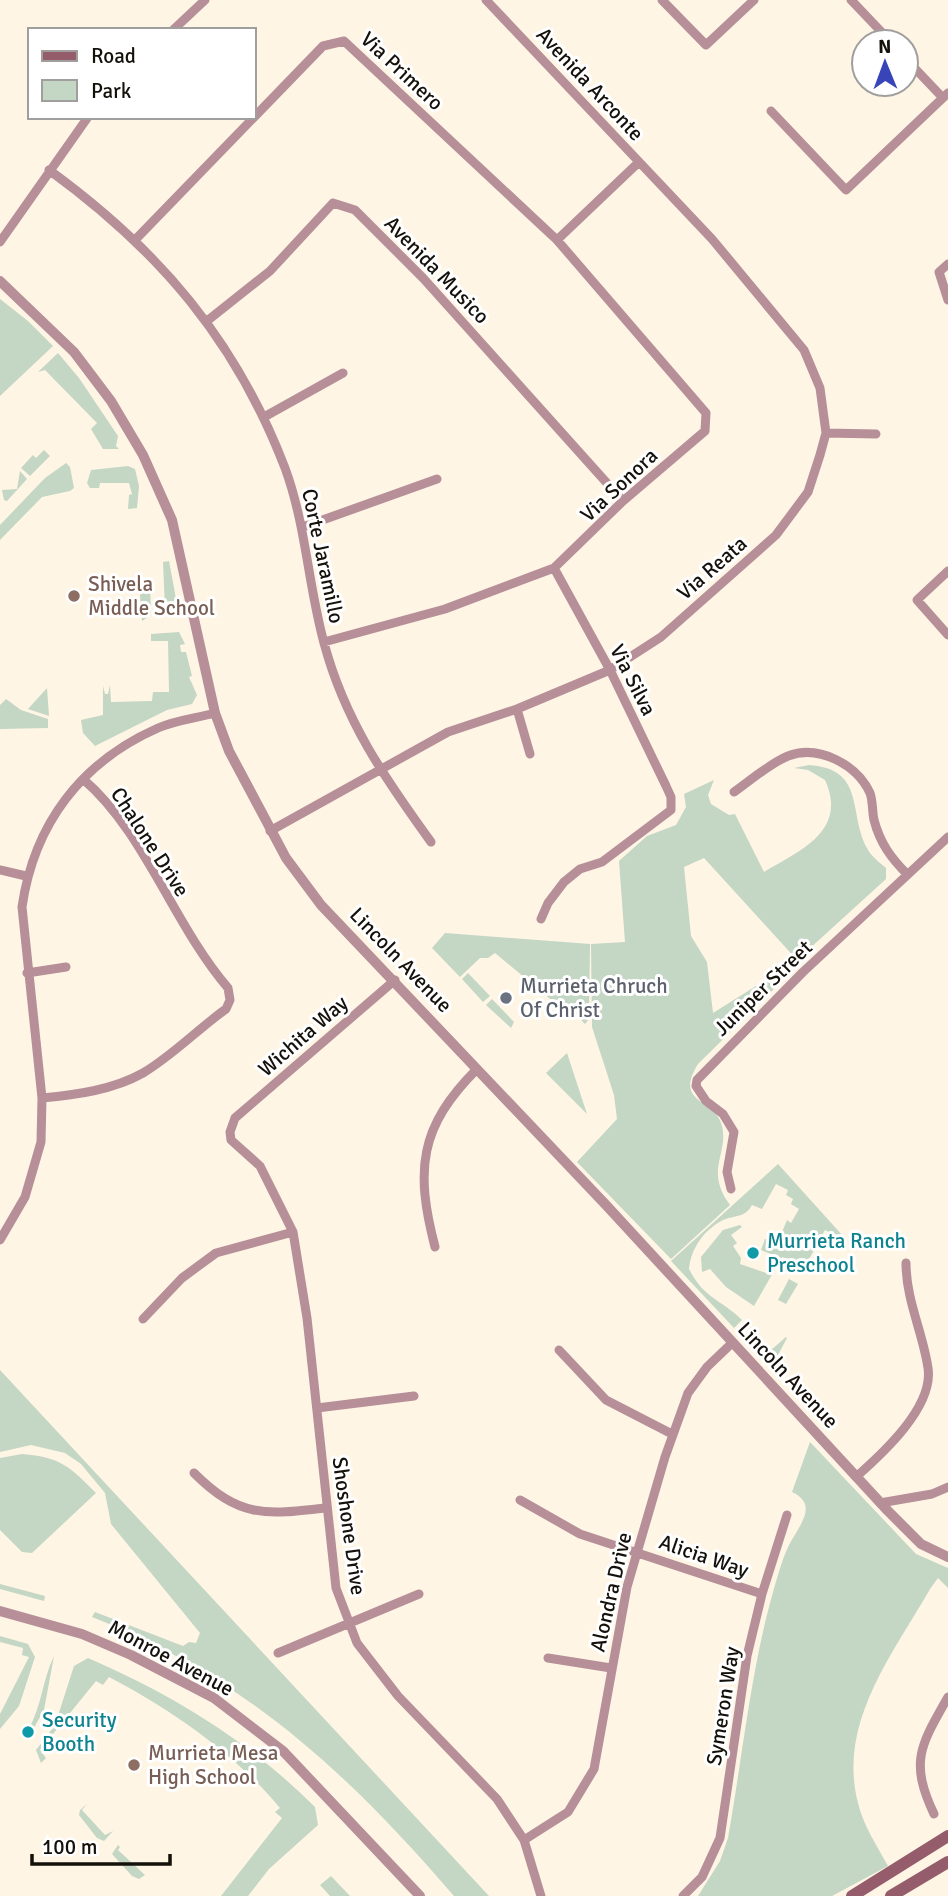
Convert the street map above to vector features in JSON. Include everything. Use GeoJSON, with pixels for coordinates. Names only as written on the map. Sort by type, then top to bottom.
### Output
{"type":"FeatureCollection","features":[{"type":"Feature","properties":{"kind":"main road"},"geometry":{"type":"LineString","coordinates":[[852,1896],[948,1836]]}},
{"type":"Feature","properties":{"kind":"main road"},"geometry":{"type":"LineString","coordinates":[[891,1896],[948,1862]]}},
{"type":"Feature","properties":{"kind":"street"},"geometry":{"type":"LineString","coordinates":[[175,28],[205,0]]}},
{"type":"Feature","properties":{"kind":"street","name":"Avenida Arconte"},"geometry":{"type":"LineString","coordinates":[[486,0],[639,162]]}},
{"type":"Feature","properties":{"kind":"street"},"geometry":{"type":"LineString","coordinates":[[662,0],[706,45],[754,0]]}},
{"type":"Feature","properties":{"kind":"street"},"geometry":{"type":"LineString","coordinates":[[851,0],[878,28]]}},
{"type":"Feature","properties":{"kind":"street","name":"Via Primero"},"geometry":{"type":"LineString","coordinates":[[256,115],[323,46],[344,41],[558,240]]}},
{"type":"Feature","properties":{"kind":"street"},"geometry":{"type":"LineString","coordinates":[[771,111],[846,190],[945,95],[920,72]]}},
{"type":"Feature","properties":{"kind":"street"},"geometry":{"type":"LineString","coordinates":[[0,242],[87,119]]}},
{"type":"Feature","properties":{"kind":"street","name":"Via Primero"},"geometry":{"type":"LineString","coordinates":[[135,240],[252,119]]}},
{"type":"Feature","properties":{"kind":"street"},"geometry":{"type":"LineString","coordinates":[[558,240],[639,162]]}},
{"type":"Feature","properties":{"kind":"street","name":"Via Reata"},"geometry":{"type":"LineString","coordinates":[[270,831],[448,732],[517,709],[610,670],[661,637],[776,536],[808,492],[826,433],[820,388],[804,350],[757,290],[639,162]]}},
{"type":"Feature","properties":{"kind":"street","name":"Corte Jaramillo"},"geometry":{"type":"LineString","coordinates":[[49,170],[98,207],[182,288],[207,321],[264,417],[285,469],[303,527],[324,642],[348,710],[379,770],[431,842]]}},
{"type":"Feature","properties":{"kind":"street","name":"Avenida Musico"},"geometry":{"type":"LineString","coordinates":[[207,321],[270,271],[333,203],[355,210],[423,278],[623,501]]}},
{"type":"Feature","properties":{"kind":"street","name":"Via Sonora"},"geometry":{"type":"LineString","coordinates":[[324,642],[445,609],[554,568],[623,501],[705,431],[706,413],[558,240]]}},
{"type":"Feature","properties":{"kind":"street"},"geometry":{"type":"LineString","coordinates":[[948,264],[939,272],[948,300]]}},
{"type":"Feature","properties":{"kind":"street","name":"Lincoln Avenue"},"geometry":{"type":"LineString","coordinates":[[0,281],[74,352],[111,401],[144,455],[172,520],[215,713],[229,751],[270,831],[321,905],[395,980],[880,1503],[921,1544],[948,1557]]}},
{"type":"Feature","properties":{"kind":"street"},"geometry":{"type":"LineString","coordinates":[[264,417],[343,373]]}},
{"type":"Feature","properties":{"kind":"street"},"geometry":{"type":"LineString","coordinates":[[826,433],[876,434]]}},
{"type":"Feature","properties":{"kind":"street"},"geometry":{"type":"LineString","coordinates":[[303,527],[436,479]]}},
{"type":"Feature","properties":{"kind":"street","name":"Via Silva"},"geometry":{"type":"LineString","coordinates":[[541,919],[548,902],[564,882],[580,869],[602,862],[669,811],[671,797],[610,670],[554,568]]}},
{"type":"Feature","properties":{"kind":"street"},"geometry":{"type":"LineString","coordinates":[[948,571],[918,600],[948,635]]}},
{"type":"Feature","properties":{"kind":"street"},"geometry":{"type":"LineString","coordinates":[[517,709],[530,754]]}},
{"type":"Feature","properties":{"kind":"street"},"geometry":{"type":"LineString","coordinates":[[0,1240],[25,1197],[41,1142],[41,1098],[22,906],[26,876],[59,804],[83,779],[118,749],[160,727],[215,713]]}},
{"type":"Feature","properties":{"kind":"street"},"geometry":{"type":"LineString","coordinates":[[734,792],[790,755],[809,753],[831,757],[860,777],[871,795],[880,840],[891,859],[907,874]]}},
{"type":"Feature","properties":{"kind":"street","name":"Chalone Drive"},"geometry":{"type":"LineString","coordinates":[[41,1098],[72,1096],[142,1073],[226,1009],[230,1000],[228,988],[183,928],[106,798],[83,779]]}},
{"type":"Feature","properties":{"kind":"street","name":"Juniper Street"},"geometry":{"type":"LineString","coordinates":[[731,1189],[727,1172],[734,1132],[723,1114],[699,1094],[695,1086],[697,1080],[803,972],[948,836]]}},
{"type":"Feature","properties":{"kind":"street"},"geometry":{"type":"LineString","coordinates":[[0,870],[26,876]]}},
{"type":"Feature","properties":{"kind":"street"},"geometry":{"type":"LineString","coordinates":[[27,973],[66,967]]}},
{"type":"Feature","properties":{"kind":"street","name":"Wichita Way"},"geometry":{"type":"LineString","coordinates":[[235,1118],[395,980]]}},
{"type":"Feature","properties":{"kind":"street"},"geometry":{"type":"LineString","coordinates":[[436,1247],[426,1209],[424,1157],[450,1095],[477,1069]]}},
{"type":"Feature","properties":{"kind":"street","name":"Shoshone Drive"},"geometry":{"type":"LineString","coordinates":[[235,1118],[230,1132],[231,1140],[260,1166],[293,1232],[307,1318],[336,1588],[357,1643],[398,1696],[497,1800],[524,1840],[541,1896]]}},
{"type":"Feature","properties":{"kind":"street"},"geometry":{"type":"LineString","coordinates":[[143,1319],[182,1278],[216,1254],[293,1232]]}},
{"type":"Feature","properties":{"kind":"street"},"geometry":{"type":"LineString","coordinates":[[856,1477],[892,1444],[923,1398],[929,1372],[912,1307],[905,1263]]}},
{"type":"Feature","properties":{"kind":"street","name":"Alondra Drive"},"geometry":{"type":"LineString","coordinates":[[524,1840],[568,1812],[594,1769],[611,1668],[636,1551],[672,1434],[688,1394],[706,1367],[732,1343]]}},
{"type":"Feature","properties":{"kind":"street"},"geometry":{"type":"LineString","coordinates":[[559,1350],[606,1400],[672,1434]]}},
{"type":"Feature","properties":{"kind":"street"},"geometry":{"type":"LineString","coordinates":[[317,1408],[414,1396]]}},
{"type":"Feature","properties":{"kind":"street"},"geometry":{"type":"LineString","coordinates":[[194,1473],[229,1504],[246,1509],[262,1512],[326,1508]]}},
{"type":"Feature","properties":{"kind":"street"},"geometry":{"type":"LineString","coordinates":[[880,1503],[932,1494],[948,1487]]}},
{"type":"Feature","properties":{"kind":"street","name":"Alicia Way"},"geometry":{"type":"LineString","coordinates":[[520,1500],[580,1534],[762,1594]]}},
{"type":"Feature","properties":{"kind":"street","name":"Symeron Way"},"geometry":{"type":"LineString","coordinates":[[683,1896],[702,1877],[720,1838],[747,1656],[762,1594],[788,1515]]}},
{"type":"Feature","properties":{"kind":"street"},"geometry":{"type":"LineString","coordinates":[[278,1653],[419,1594]]}},
{"type":"Feature","properties":{"kind":"street","name":"Monroe Avenue"},"geometry":{"type":"LineString","coordinates":[[0,1611],[82,1634],[131,1655],[214,1698],[283,1751],[420,1896]]}},
{"type":"Feature","properties":{"kind":"street"},"geometry":{"type":"LineString","coordinates":[[548,1658],[611,1668]]}},
{"type":"Feature","properties":{"kind":"street"},"geometry":{"type":"LineString","coordinates":[[933,1814],[923,1791],[919,1771],[923,1741],[948,1697]]}},
{"type":"Feature","properties":{"kind":"green space"},"geometry":{"type":"Polygon","coordinates":[[[0,299],[28,321],[53,346],[0,396],[0,299]]]}},
{"type":"Feature","properties":{"kind":"green space"},"geometry":{"type":"Polygon","coordinates":[[[58,353],[79,378],[118,436],[116,446],[119,449],[103,449],[91,429],[97,423],[45,370],[38,372],[58,353]]]}},
{"type":"Feature","properties":{"kind":"green space"},"geometry":{"type":"Polygon","coordinates":[[[44,450],[50,456],[30,476],[21,468],[33,455],[36,458],[44,450]]]}},
{"type":"Feature","properties":{"kind":"green space"},"geometry":{"type":"Polygon","coordinates":[[[66,463],[70,467],[74,488],[42,497],[0,540],[0,525],[45,478],[66,463]]]}},
{"type":"Feature","properties":{"kind":"green space"},"geometry":{"type":"Polygon","coordinates":[[[128,466],[135,469],[139,486],[137,508],[128,509],[129,495],[132,494],[129,483],[100,483],[99,488],[90,488],[87,483],[91,470],[128,466]]]}},
{"type":"Feature","properties":{"kind":"green space"},"geometry":{"type":"Polygon","coordinates":[[[20,471],[27,479],[7,501],[4,500],[2,490],[17,489],[20,471]]]}},
{"type":"Feature","properties":{"kind":"green space"},"geometry":{"type":"Polygon","coordinates":[[[169,561],[179,615],[176,616],[165,608],[163,562],[169,561]]]}},
{"type":"Feature","properties":{"kind":"green space"},"geometry":{"type":"Polygon","coordinates":[[[150,586],[151,615],[142,621],[140,595],[150,586]]]}},
{"type":"Feature","properties":{"kind":"green space"},"geometry":{"type":"Polygon","coordinates":[[[179,632],[185,644],[180,645],[181,652],[186,652],[192,676],[189,677],[197,695],[192,704],[167,710],[95,746],[83,733],[81,720],[103,715],[103,686],[105,694],[108,694],[110,685],[111,702],[152,701],[153,692],[169,692],[168,641],[151,641],[151,634],[179,632]]]}},
{"type":"Feature","properties":{"kind":"green space"},"geometry":{"type":"Polygon","coordinates":[[[47,688],[49,716],[28,709],[47,688]]]}},
{"type":"Feature","properties":{"kind":"green space"},"geometry":{"type":"Polygon","coordinates":[[[6,699],[21,710],[48,719],[48,728],[0,729],[0,705],[6,699]]]}},
{"type":"Feature","properties":{"kind":"green space"},"geometry":{"type":"Polygon","coordinates":[[[809,765],[827,768],[847,784],[861,835],[871,854],[886,868],[886,879],[797,960],[704,858],[684,867],[691,936],[707,962],[713,1013],[775,974],[771,967],[791,959],[796,967],[698,1064],[692,1077],[690,1087],[693,1094],[712,1110],[722,1126],[719,1182],[730,1205],[671,1259],[577,1162],[617,1119],[614,1095],[592,1027],[591,944],[625,942],[619,861],[647,836],[676,825],[686,807],[684,794],[714,780],[708,795],[711,804],[729,815],[735,814],[764,872],[806,847],[826,826],[830,813],[830,798],[825,780],[808,770],[794,768],[809,765]]]}},
{"type":"Feature","properties":{"kind":"green space"},"geometry":{"type":"Polygon","coordinates":[[[445,933],[590,944],[589,1019],[585,1024],[571,1010],[555,1003],[495,953],[488,958],[480,958],[460,977],[432,948],[445,933]]]}},
{"type":"Feature","properties":{"kind":"green space"},"geometry":{"type":"Polygon","coordinates":[[[468,973],[490,996],[483,1002],[462,979],[468,973]]]}},
{"type":"Feature","properties":{"kind":"green space"},"geometry":{"type":"Polygon","coordinates":[[[492,999],[514,1022],[511,1028],[486,1005],[492,999]]]}},
{"type":"Feature","properties":{"kind":"green space"},"geometry":{"type":"Polygon","coordinates":[[[567,1053],[587,1114],[546,1073],[567,1053]]]}},
{"type":"Feature","properties":{"kind":"green space"},"geometry":{"type":"Polygon","coordinates":[[[778,1164],[843,1236],[841,1239],[825,1230],[802,1272],[797,1268],[797,1262],[782,1257],[754,1306],[726,1287],[710,1269],[702,1272],[701,1257],[723,1230],[740,1225],[742,1227],[731,1235],[737,1243],[733,1246],[741,1258],[740,1264],[769,1274],[776,1256],[761,1250],[765,1239],[778,1242],[787,1220],[791,1223],[799,1209],[791,1204],[793,1199],[786,1195],[788,1190],[776,1184],[762,1209],[752,1205],[743,1214],[723,1220],[710,1229],[696,1247],[689,1269],[707,1293],[742,1320],[734,1328],[671,1261],[778,1164]]]}},
{"type":"Feature","properties":{"kind":"green space"},"geometry":{"type":"Polygon","coordinates":[[[789,1279],[798,1284],[786,1304],[778,1300],[789,1279]]]}},
{"type":"Feature","properties":{"kind":"green space"},"geometry":{"type":"Polygon","coordinates":[[[787,1338],[771,1368],[762,1358],[787,1338]]]}},
{"type":"Feature","properties":{"kind":"green space"},"geometry":{"type":"Polygon","coordinates":[[[0,1370],[489,1896],[454,1896],[333,1769],[246,1699],[147,1641],[92,1617],[95,1612],[183,1646],[189,1642],[196,1643],[200,1633],[111,1524],[105,1493],[81,1464],[65,1453],[31,1445],[0,1452],[0,1370]]]}},
{"type":"Feature","properties":{"kind":"green space"},"geometry":{"type":"Polygon","coordinates":[[[810,1442],[916,1554],[948,1568],[948,1588],[938,1578],[885,1664],[862,1717],[855,1745],[854,1774],[860,1811],[888,1866],[832,1896],[698,1896],[720,1861],[728,1838],[767,1616],[785,1554],[806,1510],[805,1503],[792,1492],[810,1442]]]}},
{"type":"Feature","properties":{"kind":"green space"},"geometry":{"type":"Polygon","coordinates":[[[22,1454],[35,1455],[64,1465],[96,1493],[32,1553],[22,1552],[0,1530],[0,1458],[22,1454]]]}},
{"type":"Feature","properties":{"kind":"green space"},"geometry":{"type":"Polygon","coordinates":[[[0,1584],[45,1596],[44,1601],[0,1589],[0,1584]]]}},
{"type":"Feature","properties":{"kind":"green space"},"geometry":{"type":"Polygon","coordinates":[[[0,1636],[28,1644],[35,1657],[19,1706],[0,1729],[0,1714],[29,1657],[22,1655],[23,1648],[0,1642],[0,1636]]]}},
{"type":"Feature","properties":{"kind":"green space"},"geometry":{"type":"Polygon","coordinates":[[[54,1656],[44,1710],[31,1733],[28,1730],[54,1656]]]}},
{"type":"Feature","properties":{"kind":"green space"},"geometry":{"type":"Polygon","coordinates":[[[88,1658],[150,1687],[209,1722],[264,1761],[315,1807],[318,1825],[269,1869],[248,1896],[221,1896],[282,1818],[275,1812],[280,1808],[243,1769],[179,1718],[109,1677],[103,1685],[96,1681],[40,1750],[46,1758],[41,1763],[36,1750],[55,1725],[74,1666],[88,1658]]]}},
{"type":"Feature","properties":{"kind":"green space"},"geometry":{"type":"Polygon","coordinates":[[[87,1804],[82,1810],[105,1835],[113,1831],[104,1841],[97,1838],[79,1815],[80,1810],[87,1804]]]}},
{"type":"Feature","properties":{"kind":"green space"},"geometry":{"type":"Polygon","coordinates":[[[118,1845],[118,1850],[145,1875],[139,1879],[132,1876],[112,1854],[118,1845]]]}},
{"type":"Feature","properties":{"kind":"green space"},"geometry":{"type":"Polygon","coordinates":[[[331,1876],[350,1896],[330,1896],[320,1885],[331,1876]]]}},
{"type":"Feature","properties":{"kind":"place","name":"Shivela Middle School"},"geometry":{"type":"Point","coordinates":[74,596]}},
{"type":"Feature","properties":{"kind":"place","name":"Murrieta Chruch Of Christ"},"geometry":{"type":"Point","coordinates":[506,998]}},
{"type":"Feature","properties":{"kind":"place","name":"Murrieta Ranch Preschool"},"geometry":{"type":"Point","coordinates":[753,1253]}},
{"type":"Feature","properties":{"kind":"place","name":"Security Booth"},"geometry":{"type":"Point","coordinates":[28,1732]}},
{"type":"Feature","properties":{"kind":"place","name":"Murrieta Mesa High School"},"geometry":{"type":"Point","coordinates":[134,1765]}}]}
